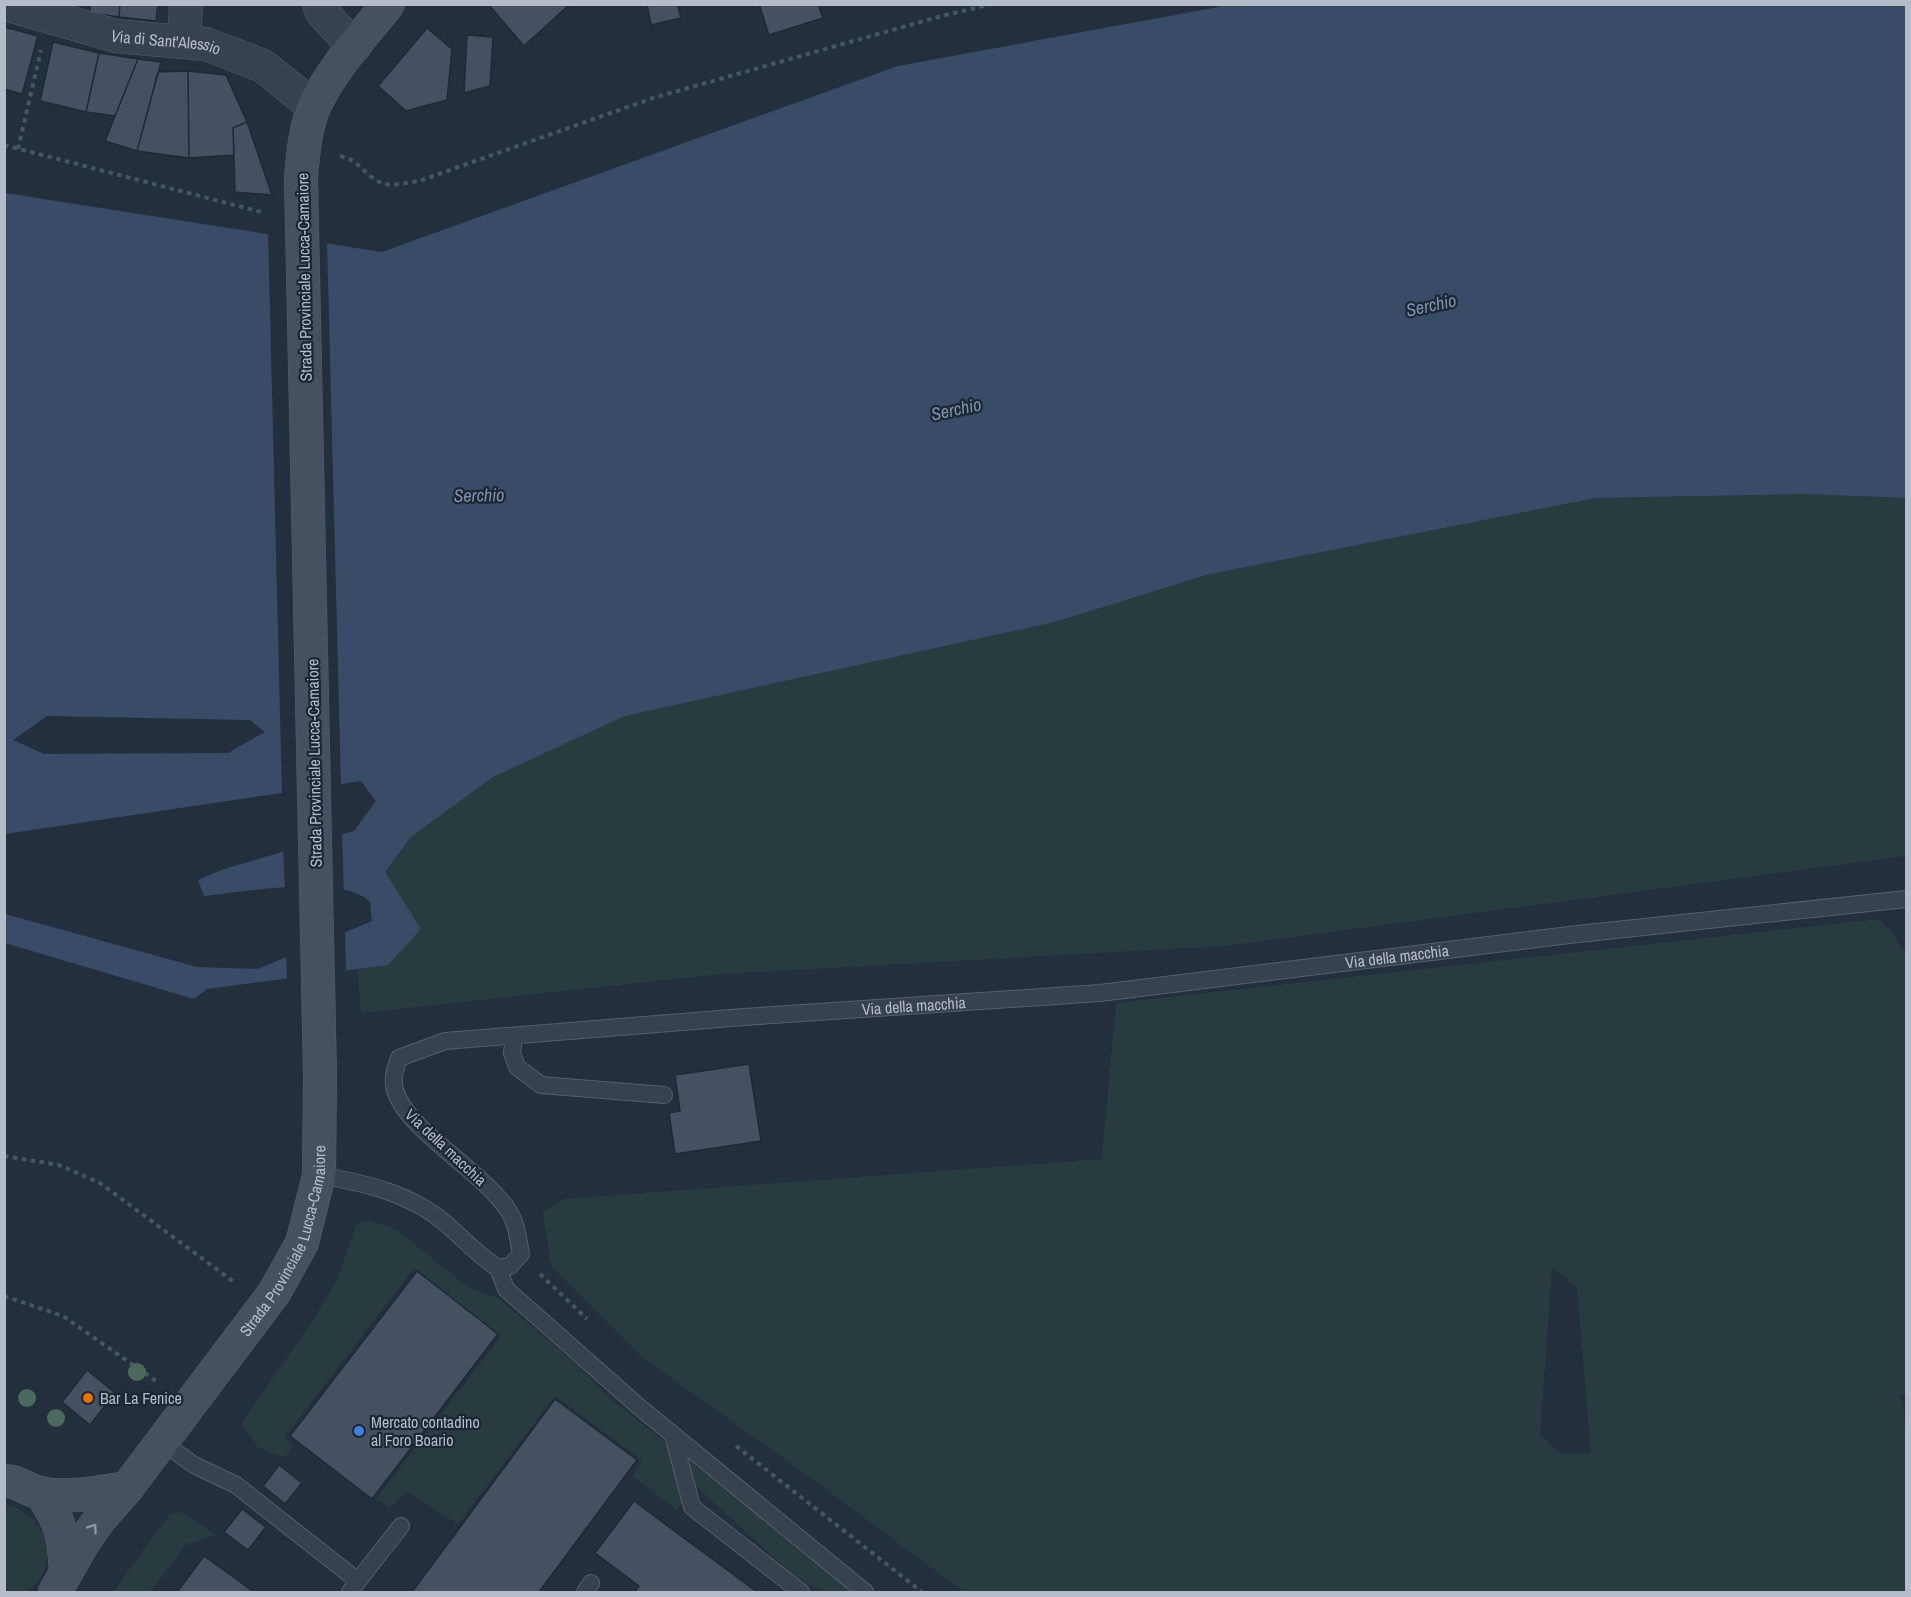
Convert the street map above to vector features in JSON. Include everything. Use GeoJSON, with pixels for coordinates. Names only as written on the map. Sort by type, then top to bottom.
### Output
{"type":"FeatureCollection","features":[{"type":"Feature","properties":{"kind":"main road","name":"Strada Provinciale Lucca-Camaiore"},"geometry":{"type":"LineString","coordinates":[[61,1583],[99,1520],[127,1488],[274,1293],[302,1243],[320,1175],[320,1077],[289,215],[314,107],[354,47],[388,4]]}},
{"type":"Feature","properties":{"kind":"main road"},"geometry":{"type":"LineString","coordinates":[[4,1481],[10,1481],[41,1493],[84,1494],[127,1488]]}},
{"type":"Feature","properties":{"kind":"main road","name":"Strada Provinciale Lucca-Camaiore"},"geometry":{"type":"LineString","coordinates":[[41,1493],[54,1512],[63,1536],[61,1583]]}},
{"type":"Feature","properties":{"kind":"street","name":"Via di Sant'Alessio"},"geometry":{"type":"LineString","coordinates":[[5,4],[116,36],[206,44],[263,66],[314,107]]}},
{"type":"Feature","properties":{"kind":"street"},"geometry":{"type":"LineString","coordinates":[[184,42],[186,4]]}},
{"type":"Feature","properties":{"kind":"street"},"geometry":{"type":"LineString","coordinates":[[319,4],[321,11],[354,47]]}},
{"type":"Feature","properties":{"kind":"lane","name":"Via della macchia"},"geometry":{"type":"LineString","coordinates":[[521,1254],[515,1223],[508,1210],[486,1184],[404,1108],[396,1094],[393,1077],[399,1058],[420,1048],[445,1041],[756,1016],[1100,993],[1557,936],[1906,899]]}},
{"type":"Feature","properties":{"kind":"lane"},"geometry":{"type":"LineString","coordinates":[[514,1037],[513,1053],[517,1067],[541,1085],[664,1095]]}},
{"type":"Feature","properties":{"kind":"lane"},"geometry":{"type":"LineString","coordinates":[[320,1175],[406,1196],[443,1221],[484,1260],[498,1268],[510,1266],[521,1254]]}},
{"type":"Feature","properties":{"kind":"lane"},"geometry":{"type":"LineString","coordinates":[[498,1268],[506,1289],[674,1436],[866,1593]]}},
{"type":"Feature","properties":{"kind":"lane"},"geometry":{"type":"LineString","coordinates":[[674,1436],[692,1507],[801,1593]]}},
{"type":"Feature","properties":{"kind":"lane"},"geometry":{"type":"LineString","coordinates":[[162,1442],[194,1465],[236,1485],[354,1587],[401,1526]]}},
{"type":"Feature","properties":{"kind":"path"},"geometry":{"type":"LineString","coordinates":[[354,159],[367,174],[386,184],[419,181],[653,98],[938,17],[992,4]]}},
{"type":"Feature","properties":{"kind":"path"},"geometry":{"type":"LineString","coordinates":[[18,149],[49,17]]}},
{"type":"Feature","properties":{"kind":"path"},"geometry":{"type":"LineString","coordinates":[[4,145],[289,215]]}},
{"type":"Feature","properties":{"kind":"path"},"geometry":{"type":"LineString","coordinates":[[4,1156],[59,1166],[100,1184],[234,1282]]}},
{"type":"Feature","properties":{"kind":"path"},"geometry":{"type":"LineString","coordinates":[[521,1254],[594,1326]]}},
{"type":"Feature","properties":{"kind":"path"},"geometry":{"type":"LineString","coordinates":[[4,1296],[63,1316],[156,1381]]}},
{"type":"Feature","properties":{"kind":"path"},"geometry":{"type":"LineString","coordinates":[[727,1439],[922,1593]]}},
{"type":"Feature","properties":{"kind":"green space"},"geometry":{"type":"Polygon","coordinates":[[[1804,494],[1906,498],[1906,856],[1224,946],[721,974],[361,1013],[358,969],[388,965],[385,872],[411,837],[493,777],[625,716],[1055,622],[1210,574],[1596,498],[1804,494]]]}},
{"type":"Feature","properties":{"kind":"green space"},"geometry":{"type":"Polygon","coordinates":[[[1878,919],[1892,932],[1902,950],[1906,950],[1906,1394],[1898,1396],[1903,1400],[1906,1444],[1906,1592],[964,1592],[807,1475],[642,1357],[551,1266],[543,1212],[563,1199],[1102,1159],[1116,1003],[1878,919]],[[1552,1267],[1540,1435],[1560,1454],[1591,1453],[1577,1287],[1552,1267]]]}},
{"type":"Feature","properties":{"kind":"green space"},"geometry":{"type":"Polygon","coordinates":[[[369,1220],[397,1230],[470,1289],[498,1298],[578,1366],[608,1397],[855,1592],[822,1592],[792,1574],[695,1485],[677,1510],[633,1476],[642,1460],[555,1396],[458,1524],[407,1491],[390,1507],[376,1499],[501,1336],[414,1268],[284,1438],[293,1446],[284,1458],[259,1448],[241,1424],[318,1313],[337,1280],[357,1223],[369,1220]]]}},
{"type":"Feature","properties":{"kind":"green space"},"geometry":{"type":"Polygon","coordinates":[[[5,1505],[15,1507],[33,1519],[44,1537],[47,1548],[45,1569],[28,1592],[5,1592],[5,1505]]]}},
{"type":"Feature","properties":{"kind":"green space"},"geometry":{"type":"Polygon","coordinates":[[[181,1512],[216,1535],[186,1544],[150,1592],[113,1592],[171,1513],[181,1512]]]}},
{"type":"Feature","properties":{"kind":"water","name":"Serchio"},"geometry":{"type":"Polygon","coordinates":[[[1229,5],[1906,5],[1906,498],[1804,494],[1596,498],[1210,574],[1055,622],[625,716],[493,777],[411,837],[385,872],[421,929],[388,965],[207,989],[194,999],[5,943],[5,914],[197,967],[258,969],[372,921],[370,902],[356,894],[338,889],[315,887],[266,889],[204,896],[198,880],[224,869],[354,831],[376,801],[361,781],[5,834],[5,193],[382,252],[898,66],[1229,5]],[[47,716],[13,740],[44,754],[228,753],[265,732],[250,720],[47,716]]]}},
{"type":"Feature","properties":{"kind":"pier"},"geometry":{"type":"Polygon","coordinates":[[[268,231],[327,240],[341,786],[282,795],[268,231]]]}},
{"type":"Feature","properties":{"kind":"pier"},"geometry":{"type":"Polygon","coordinates":[[[342,831],[344,893],[316,888],[285,891],[283,848],[342,831]]]}},
{"type":"Feature","properties":{"kind":"pier"},"geometry":{"type":"Polygon","coordinates":[[[345,929],[346,974],[287,982],[286,954],[345,929]]]}},
{"type":"Feature","properties":{"kind":"building"},"geometry":{"type":"Polygon","coordinates":[[[90,4],[120,4],[119,17],[90,13],[90,4]]]}},
{"type":"Feature","properties":{"kind":"building"},"geometry":{"type":"Polygon","coordinates":[[[120,4],[158,4],[156,21],[119,17],[120,4]]]}},
{"type":"Feature","properties":{"kind":"building"},"geometry":{"type":"Polygon","coordinates":[[[488,4],[570,4],[524,46],[488,4]]]}},
{"type":"Feature","properties":{"kind":"building"},"geometry":{"type":"Polygon","coordinates":[[[647,4],[677,4],[681,18],[651,25],[647,4]]]}},
{"type":"Feature","properties":{"kind":"building"},"geometry":{"type":"Polygon","coordinates":[[[759,4],[818,4],[823,18],[769,35],[759,4]]]}},
{"type":"Feature","properties":{"kind":"building"},"geometry":{"type":"Polygon","coordinates":[[[4,27],[38,36],[22,94],[4,89],[4,27]]]}},
{"type":"Feature","properties":{"kind":"building"},"geometry":{"type":"Polygon","coordinates":[[[427,28],[452,49],[447,100],[406,111],[378,86],[427,28]]]}},
{"type":"Feature","properties":{"kind":"building"},"geometry":{"type":"Polygon","coordinates":[[[467,35],[493,37],[490,86],[464,93],[467,35]]]}},
{"type":"Feature","properties":{"kind":"building"},"geometry":{"type":"Polygon","coordinates":[[[53,42],[99,53],[86,112],[40,101],[53,42]]]}},
{"type":"Feature","properties":{"kind":"building"},"geometry":{"type":"Polygon","coordinates":[[[99,53],[138,59],[115,116],[86,112],[99,53]]]}},
{"type":"Feature","properties":{"kind":"building"},"geometry":{"type":"Polygon","coordinates":[[[138,59],[161,62],[137,151],[105,141],[138,59]]]}},
{"type":"Feature","properties":{"kind":"building"},"geometry":{"type":"Polygon","coordinates":[[[188,71],[189,158],[137,151],[158,72],[188,71]]]}},
{"type":"Feature","properties":{"kind":"building"},"geometry":{"type":"Polygon","coordinates":[[[188,71],[226,75],[247,122],[233,128],[234,155],[189,158],[188,71]]]}},
{"type":"Feature","properties":{"kind":"building"},"geometry":{"type":"Polygon","coordinates":[[[247,122],[272,195],[235,192],[233,128],[247,122]]]}},
{"type":"Feature","properties":{"kind":"building"},"geometry":{"type":"Polygon","coordinates":[[[749,1064],[761,1141],[675,1154],[669,1113],[680,1111],[675,1075],[749,1064]]]}},
{"type":"Feature","properties":{"kind":"building"},"geometry":{"type":"Polygon","coordinates":[[[417,1271],[498,1334],[372,1499],[290,1436],[417,1271]]]}},
{"type":"Feature","properties":{"kind":"building","name":"Bar La Fenice"},"geometry":{"type":"Polygon","coordinates":[[[87,1370],[115,1393],[90,1425],[62,1402],[87,1370]]]}},
{"type":"Feature","properties":{"kind":"building"},"geometry":{"type":"Polygon","coordinates":[[[555,1399],[637,1460],[539,1592],[412,1592],[555,1399]]]}},
{"type":"Feature","properties":{"kind":"building"},"geometry":{"type":"Polygon","coordinates":[[[279,1465],[302,1483],[285,1504],[263,1486],[279,1465]]]}},
{"type":"Feature","properties":{"kind":"building"},"geometry":{"type":"Polygon","coordinates":[[[634,1501],[757,1592],[635,1592],[639,1586],[595,1553],[634,1501]]]}},
{"type":"Feature","properties":{"kind":"building"},"geometry":{"type":"Polygon","coordinates":[[[242,1509],[266,1527],[248,1550],[224,1532],[242,1509]]]}},
{"type":"Feature","properties":{"kind":"building"},"geometry":{"type":"Polygon","coordinates":[[[204,1556],[254,1592],[177,1592],[204,1556]]]}},
{"type":"Feature","properties":{"kind":"place","name":"Bar La Fenice"},"geometry":{"type":"Point","coordinates":[88,1398]}},
{"type":"Feature","properties":{"kind":"place","name":"Mercato contadino al Foro Boario"},"geometry":{"type":"Point","coordinates":[359,1431]}}]}
